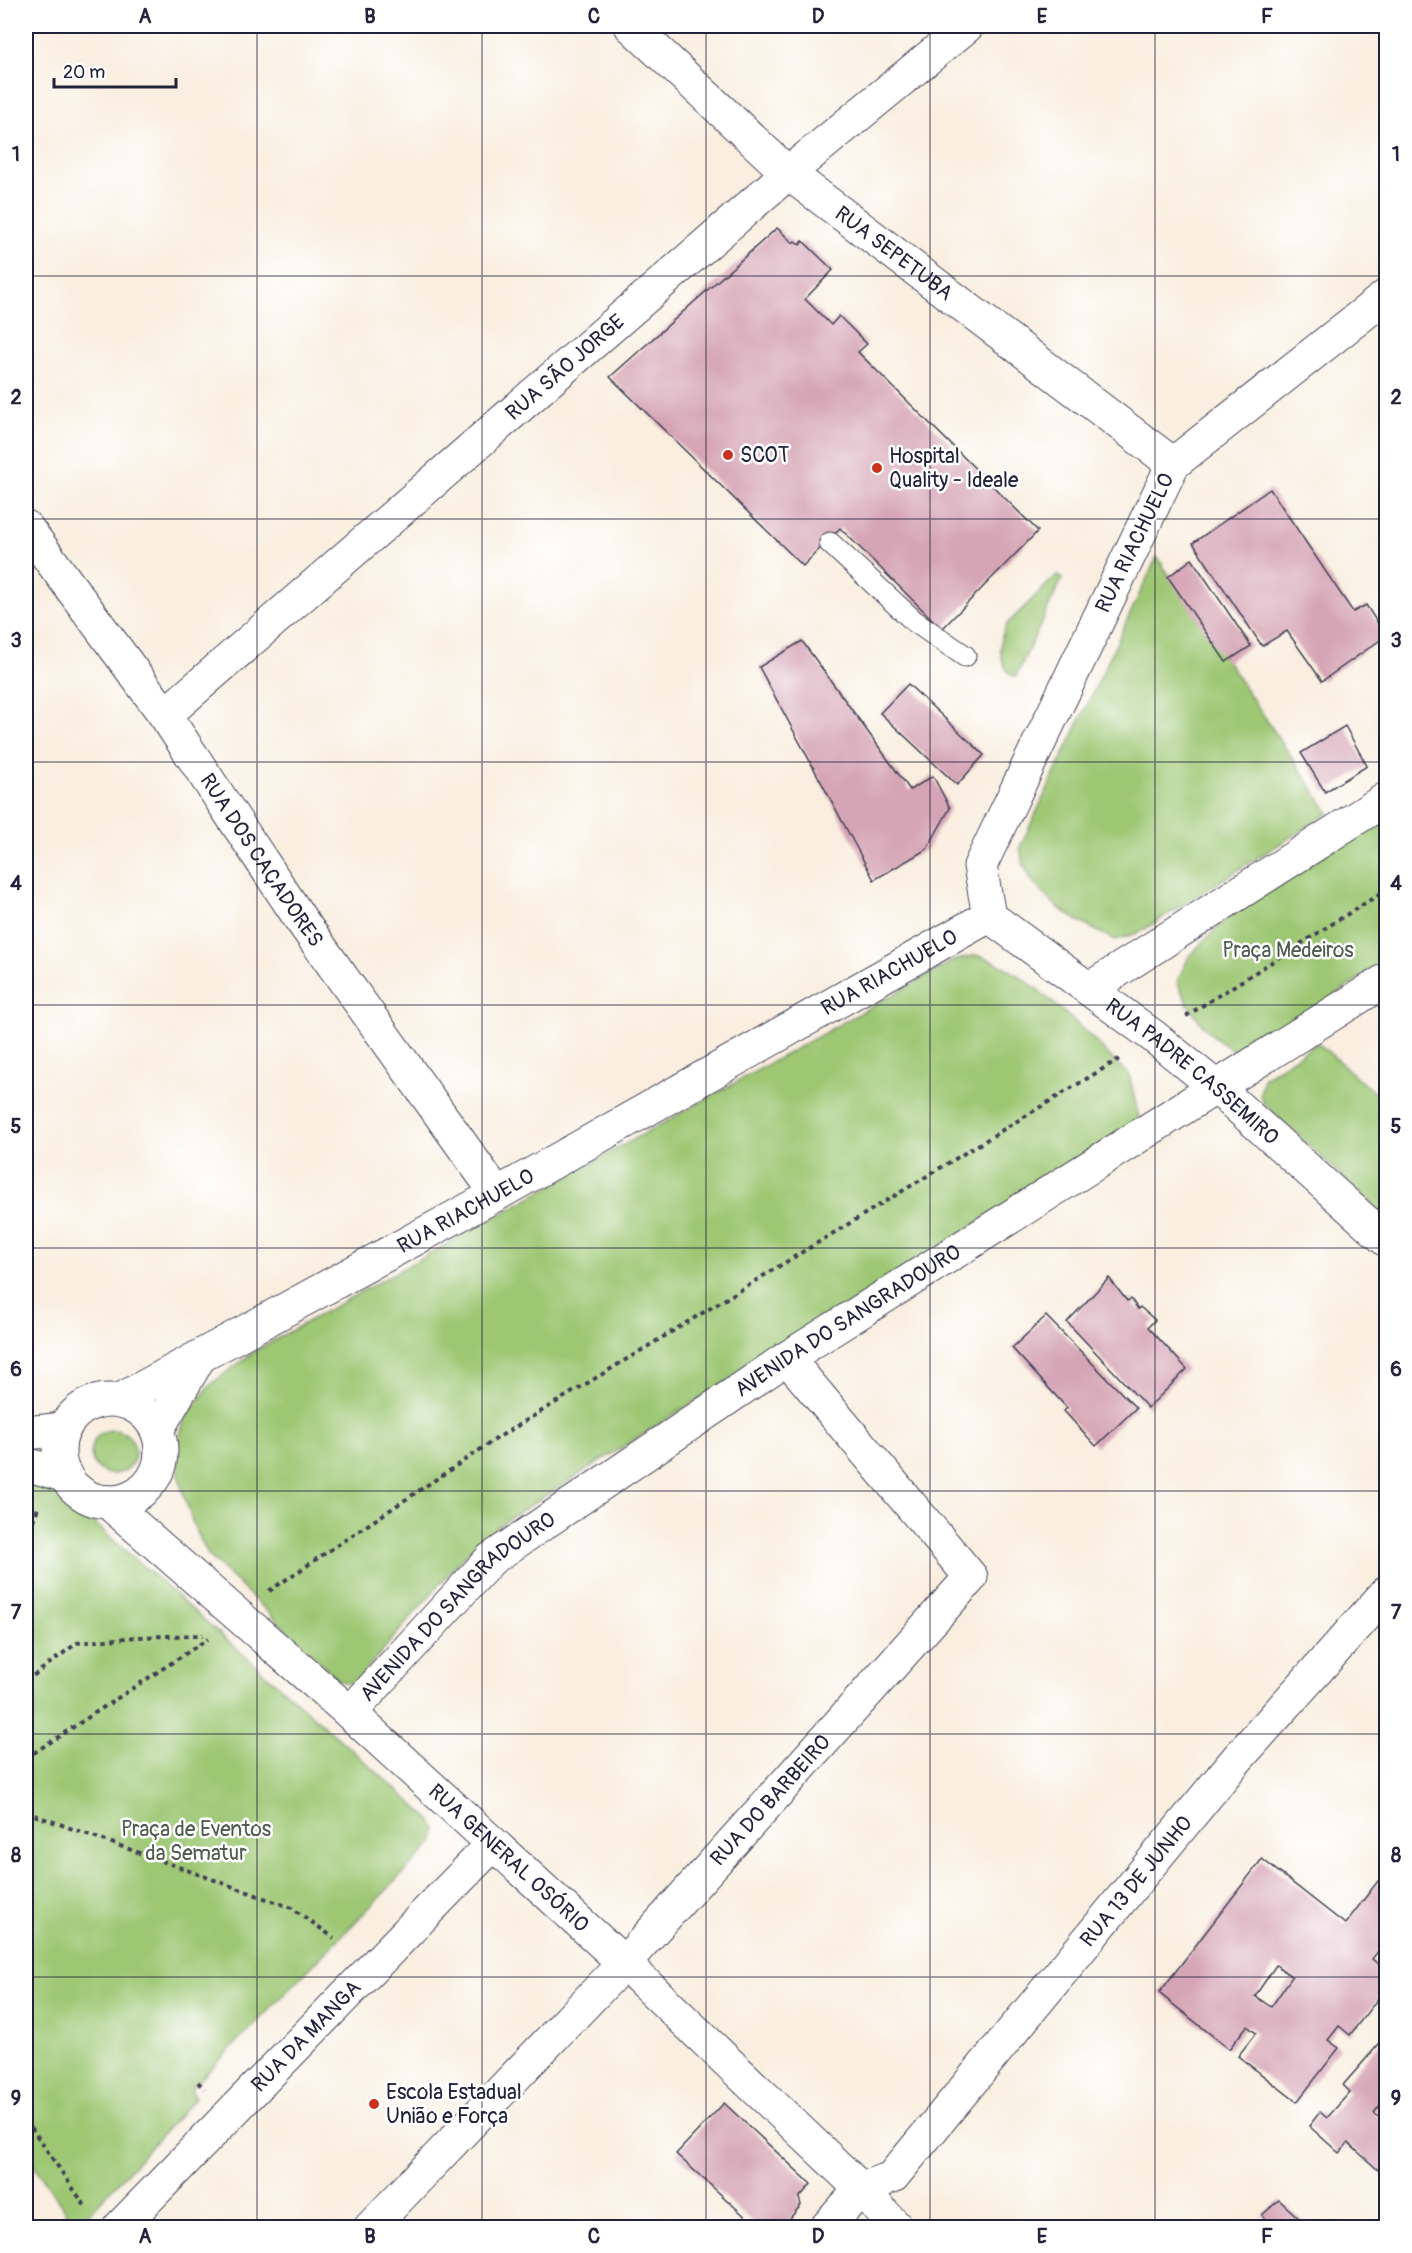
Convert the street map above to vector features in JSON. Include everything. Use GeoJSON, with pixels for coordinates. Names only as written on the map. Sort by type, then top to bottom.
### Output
{"type":"FeatureCollection","features":[{"type":"Feature","properties":{"kind":"street","name":"RUA SEPETUBA"},"geometry":{"type":"LineString","coordinates":[[631,26],[788,172],[1173,464]]}},
{"type":"Feature","properties":{"kind":"street","name":"RUA SÃO JORGE"},"geometry":{"type":"LineString","coordinates":[[165,715],[788,172],[967,26]]}},
{"type":"Feature","properties":{"kind":"street","name":"RUA RIACHUELO"},"geometry":{"type":"LineString","coordinates":[[120,1400],[497,1194],[989,916],[980,867],[1173,464],[1386,296]]}},
{"type":"Feature","properties":{"kind":"street","name":"RUA DOS CAÇADORES"},"geometry":{"type":"LineString","coordinates":[[26,527],[165,715],[301,920],[497,1194]]}},
{"type":"Feature","properties":{"kind":"street"},"geometry":{"type":"LineString","coordinates":[[1089,990],[1386,799]]}},
{"type":"Feature","properties":{"kind":"street","name":"RUA PADRE CASSEMIRO"},"geometry":{"type":"LineString","coordinates":[[989,916],[1216,1087],[1386,1240]]}},
{"type":"Feature","properties":{"kind":"street","name":"AVENIDA DO SANGRADOURO"},"geometry":{"type":"LineString","coordinates":[[350,1713],[491,1559],[787,1358],[1386,980]]}},
{"type":"Feature","properties":{"kind":"street"},"geometry":{"type":"LineString","coordinates":[[157,1430],[199,1358]]}},
{"type":"Feature","properties":{"kind":"street","name":"RUA DO BARBEIRO"},"geometry":{"type":"LineString","coordinates":[[370,2228],[624,1963],[971,1577],[787,1358]]}},
{"type":"Feature","properties":{"kind":"street"},"geometry":{"type":"LineString","coordinates":[[103,1400],[120,1400],[135,1406],[148,1416],[157,1430],[161,1447],[160,1464],[153,1479],[141,1491],[125,1500],[108,1502],[92,1499],[76,1489],[66,1476],[60,1461],[60,1444],[64,1429],[74,1415],[87,1405],[103,1400]]}},
{"type":"Feature","properties":{"kind":"street"},"geometry":{"type":"LineString","coordinates":[[26,1433],[64,1429]]}},
{"type":"Feature","properties":{"kind":"street"},"geometry":{"type":"LineString","coordinates":[[26,1464],[66,1476]]}},
{"type":"Feature","properties":{"kind":"street"},"geometry":{"type":"LineString","coordinates":[[141,1491],[212,1593]]}},
{"type":"Feature","properties":{"kind":"street","name":"RUA GENERAL OSÓRIO"},"geometry":{"type":"LineString","coordinates":[[108,1502],[350,1713],[624,1963],[861,2188],[892,2226]]}},
{"type":"Feature","properties":{"kind":"street","name":"RUA 13 DE JUNHO"},"geometry":{"type":"LineString","coordinates":[[826,2228],[861,2188],[893,2176],[1237,1759],[1386,1593]]}},
{"type":"Feature","properties":{"kind":"street","name":"RUA DA MANGA"},"geometry":{"type":"LineString","coordinates":[[119,2228],[493,1844]]}},
{"type":"Feature","properties":{"kind":"street"},"geometry":{"type":"LineString","coordinates":[[892,2226],[893,2176]]}},
{"type":"Feature","properties":{"kind":"lane"},"geometry":{"type":"LineString","coordinates":[[830,543],[914,621],[965,656]]}},
{"type":"Feature","properties":{"kind":"path"},"geometry":{"type":"LineString","coordinates":[[1193,1012],[1386,890]]}},
{"type":"Feature","properties":{"kind":"path"},"geometry":{"type":"LineString","coordinates":[[266,1594],[500,1437],[1114,1063]]}},
{"type":"Feature","properties":{"kind":"path"},"geometry":{"type":"LineString","coordinates":[[26,1538],[40,1501]]}},
{"type":"Feature","properties":{"kind":"path"},"geometry":{"type":"LineString","coordinates":[[26,1681],[77,1643],[136,1637],[214,1635],[26,1758]]}},
{"type":"Feature","properties":{"kind":"path"},"geometry":{"type":"LineString","coordinates":[[26,1812],[292,1908],[334,1938]]}},
{"type":"Feature","properties":{"kind":"path"},"geometry":{"type":"LineString","coordinates":[[26,2120],[85,2206]]}},
{"type":"Feature","properties":{"kind":"green space"},"geometry":{"type":"Polygon","coordinates":[[[1157,557],[1329,813],[1140,932],[1116,940],[1077,920],[1042,893],[1025,867],[1020,847],[1157,557]]]}},
{"type":"Feature","properties":{"kind":"green space"},"geometry":{"type":"Polygon","coordinates":[[[1057,575],[1062,579],[1016,676],[1010,674],[1001,656],[1004,630],[1007,624],[1057,575]]]}},
{"type":"Feature","properties":{"kind":"green space","name":"Praça Medeiros"},"geometry":{"type":"Polygon","coordinates":[[[1386,815],[1386,961],[1298,1020],[1240,1054],[1219,1041],[1194,1014],[1177,981],[1190,955],[1228,917],[1386,815]]]}},
{"type":"Feature","properties":{"kind":"green space"},"geometry":{"type":"Polygon","coordinates":[[[976,955],[1023,978],[1080,1027],[1129,1074],[1139,1118],[1128,1128],[499,1525],[460,1560],[354,1684],[340,1681],[208,1555],[193,1524],[180,1482],[176,1446],[186,1416],[210,1385],[255,1351],[953,961],[976,955]]]}},
{"type":"Feature","properties":{"kind":"green space"},"geometry":{"type":"Polygon","coordinates":[[[1318,1043],[1386,1103],[1386,1217],[1264,1104],[1260,1096],[1263,1078],[1318,1043]]]}},
{"type":"Feature","properties":{"kind":"green space"},"geometry":{"type":"Polygon","coordinates":[[[113,1430],[128,1437],[135,1452],[128,1467],[113,1474],[98,1467],[91,1452],[98,1437],[113,1430]]]}},
{"type":"Feature","properties":{"kind":"green space","name":"Praça de Eventos da Sematur"},"geometry":{"type":"Polygon","coordinates":[[[29,1478],[56,1492],[75,1506],[431,1820],[436,1830],[434,1842],[191,2089],[195,2098],[77,2227],[26,2154],[26,1494],[29,1478]]]}},
{"type":"Feature","properties":{"kind":"building","name":"Hospital Quality - Ideale"},"geometry":{"type":"Polygon","coordinates":[[[777,228],[793,243],[795,241],[800,245],[803,241],[833,270],[805,299],[831,325],[839,316],[867,344],[858,352],[1038,531],[942,629],[840,528],[803,566],[610,377],[777,228]]]}},
{"type":"Feature","properties":{"kind":"building"},"geometry":{"type":"Polygon","coordinates":[[[1270,489],[1353,612],[1366,605],[1386,636],[1322,681],[1287,631],[1262,646],[1193,543],[1270,489]]]}},
{"type":"Feature","properties":{"kind":"building"},"geometry":{"type":"Polygon","coordinates":[[[1192,559],[1251,646],[1226,662],[1168,577],[1192,559]]]}},
{"type":"Feature","properties":{"kind":"building"},"geometry":{"type":"Polygon","coordinates":[[[802,641],[910,790],[933,776],[950,808],[927,849],[874,880],[759,667],[802,641]]]}},
{"type":"Feature","properties":{"kind":"building"},"geometry":{"type":"Polygon","coordinates":[[[908,684],[984,755],[957,785],[880,713],[908,684]]]}},
{"type":"Feature","properties":{"kind":"building"},"geometry":{"type":"Polygon","coordinates":[[[1345,726],[1367,766],[1325,792],[1301,753],[1345,726]]]}},
{"type":"Feature","properties":{"kind":"building"},"geometry":{"type":"Polygon","coordinates":[[[1109,1278],[1127,1301],[1131,1299],[1138,1309],[1140,1307],[1155,1320],[1148,1327],[1187,1369],[1148,1408],[1067,1322],[1109,1278]]]}},
{"type":"Feature","properties":{"kind":"building"},"geometry":{"type":"Polygon","coordinates":[[[1046,1316],[1136,1408],[1096,1446],[1064,1411],[1067,1408],[1012,1348],[1046,1316]]]}},
{"type":"Feature","properties":{"kind":"building"},"geometry":{"type":"Polygon","coordinates":[[[1262,1859],[1345,1924],[1378,1881],[1386,1887],[1386,1941],[1372,1959],[1386,1970],[1386,1988],[1350,2035],[1339,2026],[1328,2040],[1339,2048],[1297,2102],[1238,2056],[1256,2033],[1247,2026],[1229,2049],[1159,1993],[1262,1859]],[[1276,1965],[1255,1996],[1271,2007],[1292,1977],[1276,1965]]]}},
{"type":"Feature","properties":{"kind":"building"},"geometry":{"type":"Polygon","coordinates":[[[1386,2036],[1386,2109],[1381,2104],[1374,2113],[1386,2124],[1386,2177],[1348,2143],[1339,2153],[1309,2126],[1320,2112],[1327,2118],[1350,2092],[1343,2085],[1386,2036]]]}},
{"type":"Feature","properties":{"kind":"building"},"geometry":{"type":"Polygon","coordinates":[[[724,2103],[811,2184],[799,2198],[801,2205],[782,2228],[758,2228],[676,2154],[724,2103]]]}},
{"type":"Feature","properties":{"kind":"building"},"geometry":{"type":"Polygon","coordinates":[[[1279,2200],[1310,2228],[1270,2228],[1272,2226],[1262,2215],[1279,2200]]]}},
{"type":"Feature","properties":{"kind":"place","name":"SCOT"},"geometry":{"type":"Point","coordinates":[728,455]}},
{"type":"Feature","properties":{"kind":"place","name":"Hospital Quality - Ideale"},"geometry":{"type":"Point","coordinates":[877,468]}},
{"type":"Feature","properties":{"kind":"place","name":"Escola Estadual União e Força"},"geometry":{"type":"Point","coordinates":[374,2104]}}]}
